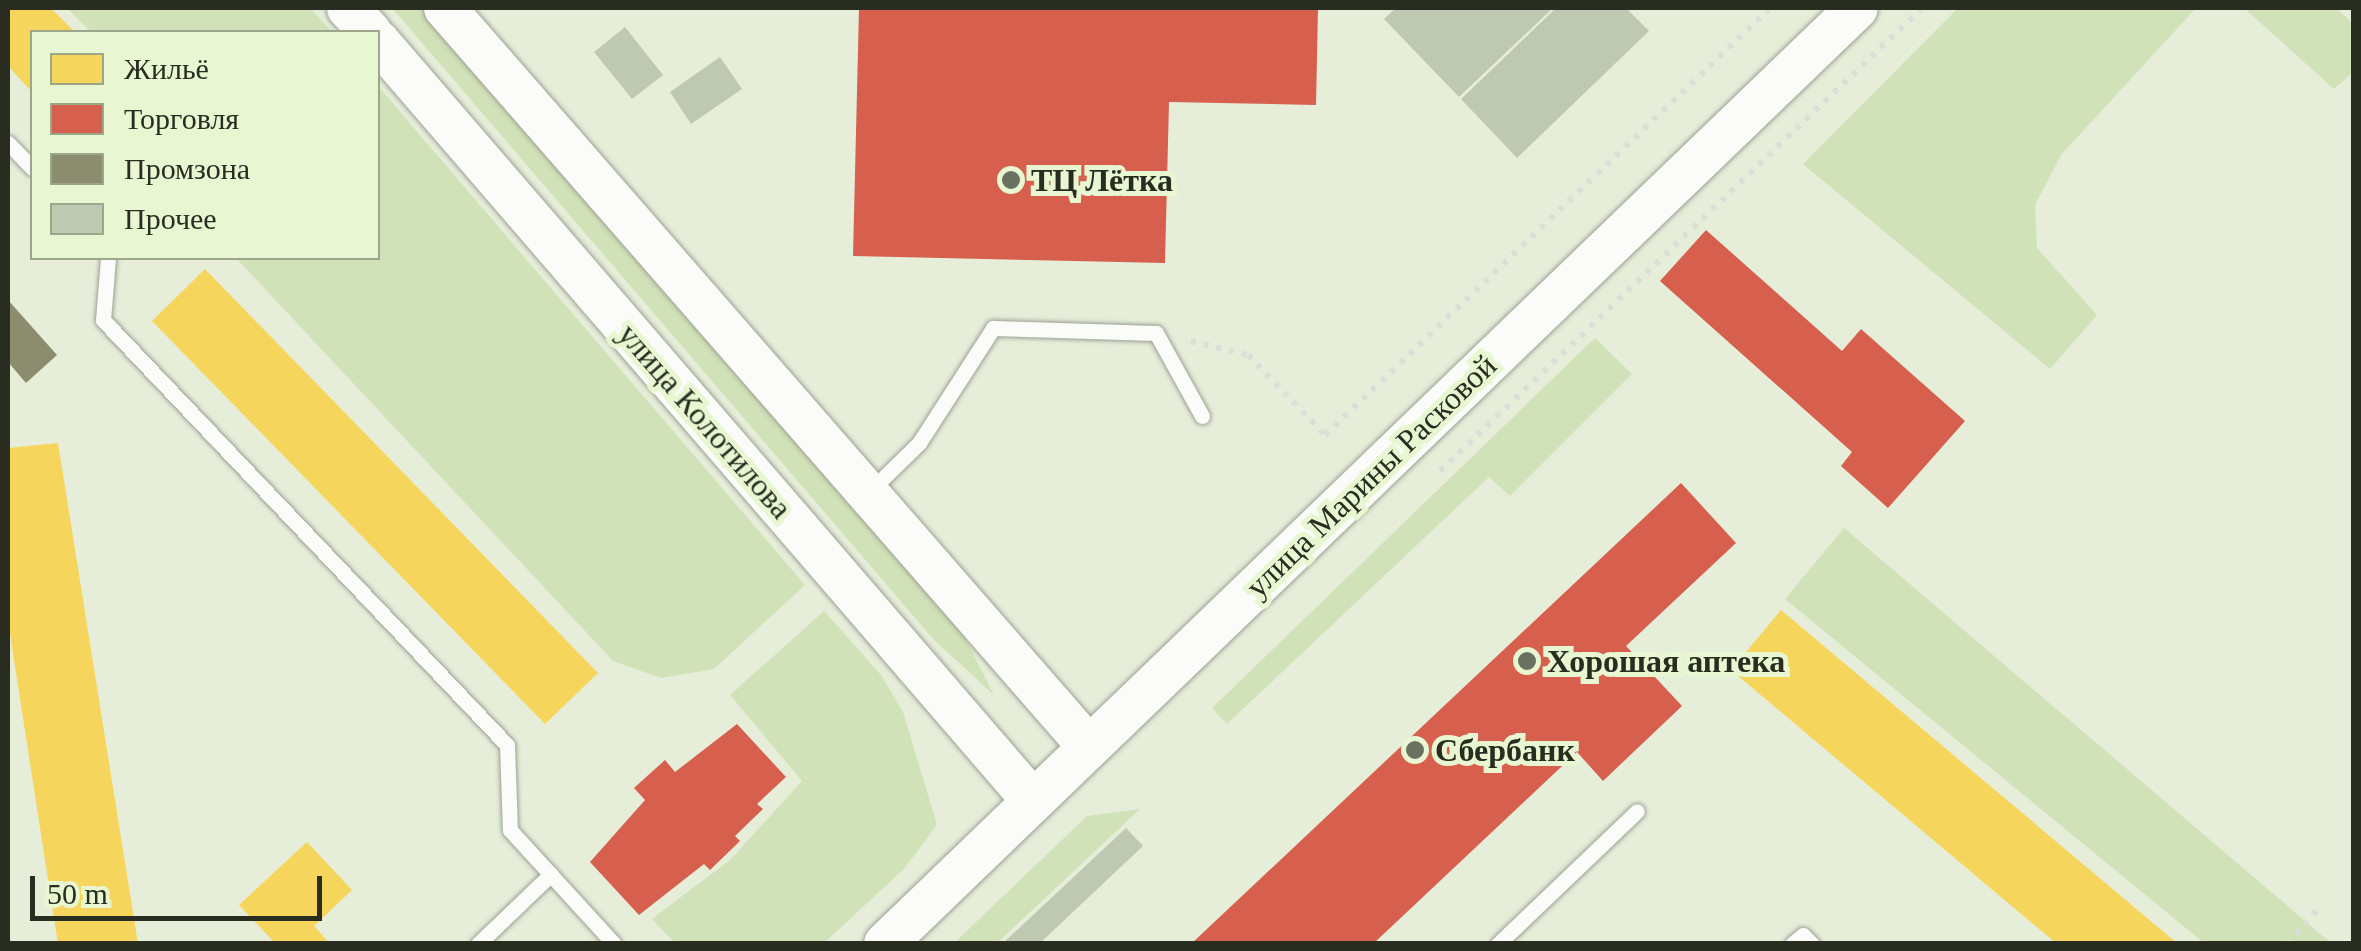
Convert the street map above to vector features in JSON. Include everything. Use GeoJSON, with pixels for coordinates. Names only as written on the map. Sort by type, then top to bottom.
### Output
{"type":"FeatureCollection","features":[{"type":"Feature","properties":{"kind":"main road"},"geometry":{"type":"LineString","coordinates":[[348,8],[368,30]]}},
{"type":"Feature","properties":{"kind":"main road","name":"улица Марины Расковой"},"geometry":{"type":"LineString","coordinates":[[885,944],[1857,8]]}},
{"type":"Feature","properties":{"kind":"main road"},"geometry":{"type":"LineString","coordinates":[[451,10],[1089,747]]}},
{"type":"Feature","properties":{"kind":"main road","name":"улица Колотилова"},"geometry":{"type":"LineString","coordinates":[[380,43],[1033,801]]}},
{"type":"Feature","properties":{"kind":"lane"},"geometry":{"type":"LineString","coordinates":[[8,142],[30,166]]}},
{"type":"Feature","properties":{"kind":"lane"},"geometry":{"type":"LineString","coordinates":[[108,260],[103,320],[506,745],[510,830],[614,944]]}},
{"type":"Feature","properties":{"kind":"lane"},"geometry":{"type":"LineString","coordinates":[[868,492],[919,444],[992,328],[1156,333],[1202,416]]}},
{"type":"Feature","properties":{"kind":"lane"},"geometry":{"type":"LineString","coordinates":[[1498,944],[1637,810]]}},
{"type":"Feature","properties":{"kind":"lane"},"geometry":{"type":"LineString","coordinates":[[478,944],[551,874]]}},
{"type":"Feature","properties":{"kind":"lane"},"geometry":{"type":"LineString","coordinates":[[1792,944],[1803,935],[1812,944]]}},
{"type":"Feature","properties":{"kind":"path"},"geometry":{"type":"LineString","coordinates":[[1156,333],[1248,356],[1325,435],[1770,8]]}},
{"type":"Feature","properties":{"kind":"path"},"geometry":{"type":"LineString","coordinates":[[1617,305],[1922,8]]}},
{"type":"Feature","properties":{"kind":"path"},"geometry":{"type":"LineString","coordinates":[[2288,944],[2318,909]]}},
{"type":"Feature","properties":{"kind":"green space"},"geometry":{"type":"Polygon","coordinates":[[[67,8],[310,8],[330,30],[89,30],[67,8]]]}},
{"type":"Feature","properties":{"kind":"green space"},"geometry":{"type":"Polygon","coordinates":[[[392,8],[423,8],[959,626],[994,695],[934,640],[392,8]]]}},
{"type":"Feature","properties":{"kind":"green space"},"geometry":{"type":"Polygon","coordinates":[[[1958,8],[2196,8],[2061,155],[2035,205],[2037,248],[2097,315],[2050,369],[1803,164],[1958,8]]]}},
{"type":"Feature","properties":{"kind":"green space"},"geometry":{"type":"Polygon","coordinates":[[[2244,8],[2337,8],[2353,24],[2353,72],[2334,89],[2244,8]]]}},
{"type":"Feature","properties":{"kind":"green space"},"geometry":{"type":"Polygon","coordinates":[[[380,88],[805,585],[714,669],[661,678],[613,661],[238,260],[380,260],[380,88]]]}},
{"type":"Feature","properties":{"kind":"green space"},"geometry":{"type":"Polygon","coordinates":[[[1595,338],[1632,374],[1510,496],[1489,477],[1227,724],[1212,708],[1595,338]]]}},
{"type":"Feature","properties":{"kind":"green space"},"geometry":{"type":"Polygon","coordinates":[[[1844,528],[2331,943],[2204,943],[1785,599],[1844,528]]]}},
{"type":"Feature","properties":{"kind":"green space"},"geometry":{"type":"Polygon","coordinates":[[[824,611],[881,675],[903,712],[937,825],[904,869],[824,943],[675,943],[652,919],[730,860],[802,781],[730,695],[824,611]]]}},
{"type":"Feature","properties":{"kind":"green space"},"geometry":{"type":"Polygon","coordinates":[[[1140,809],[997,943],[954,943],[1087,816],[1140,809]]]}},
{"type":"Feature","properties":{"kind":"building: Жильё"},"geometry":{"type":"Polygon","coordinates":[[[8,8],[51,8],[73,30],[30,30],[30,90],[8,66],[8,8]]]}},
{"type":"Feature","properties":{"kind":"building: Жильё"},"geometry":{"type":"Polygon","coordinates":[[[205,269],[598,673],[545,724],[152,321],[205,269]]]}},
{"type":"Feature","properties":{"kind":"building: Жильё"},"geometry":{"type":"Polygon","coordinates":[[[58,443],[138,944],[58,944],[8,621],[8,448],[58,443]]]}},
{"type":"Feature","properties":{"kind":"building: Жильё"},"geometry":{"type":"Polygon","coordinates":[[[1781,610],[2178,944],[2057,944],[1731,670],[1781,610]]]}},
{"type":"Feature","properties":{"kind":"building: Жильё"},"geometry":{"type":"Polygon","coordinates":[[[307,842],[352,890],[314,926],[330,944],[276,944],[239,905],[307,842]]]}},
{"type":"Feature","properties":{"kind":"building: Торговля","name":"ТЦ Лётка"},"geometry":{"type":"Polygon","coordinates":[[[859,8],[1318,8],[1316,105],[1169,102],[1165,263],[853,256],[859,8]]]}},
{"type":"Feature","properties":{"kind":"building: Торговля"},"geometry":{"type":"Polygon","coordinates":[[[1706,230],[1842,351],[1861,329],[1965,421],[1888,508],[1841,466],[1852,452],[1660,281],[1706,230]]]}},
{"type":"Feature","properties":{"kind":"building: Торговля"},"geometry":{"type":"Polygon","coordinates":[[[1681,483],[1736,543],[1626,646],[1682,706],[1603,781],[1577,752],[1373,944],[1191,944],[1681,483]]]}},
{"type":"Feature","properties":{"kind":"building: Торговля"},"geometry":{"type":"Polygon","coordinates":[[[737,724],[786,777],[757,804],[763,809],[735,836],[740,841],[710,870],[704,864],[639,915],[590,862],[645,800],[634,788],[665,760],[675,772],[737,724]]]}},
{"type":"Feature","properties":{"kind":"building: Промзона"},"geometry":{"type":"Polygon","coordinates":[[[8,300],[57,355],[26,383],[8,362],[8,300]]]}},
{"type":"Feature","properties":{"kind":"building: Прочее"},"geometry":{"type":"Polygon","coordinates":[[[1396,8],[1553,8],[1459,97],[1384,19],[1396,8]]]}},
{"type":"Feature","properties":{"kind":"building: Прочее"},"geometry":{"type":"Polygon","coordinates":[[[1556,8],[1626,8],[1649,31],[1517,158],[1461,99],[1556,8]]]}},
{"type":"Feature","properties":{"kind":"building: Прочее"},"geometry":{"type":"Polygon","coordinates":[[[625,27],[663,75],[632,99],[594,52],[625,27]]]}},
{"type":"Feature","properties":{"kind":"building: Прочее"},"geometry":{"type":"Polygon","coordinates":[[[720,57],[742,89],[691,124],[670,92],[720,57]]]}},
{"type":"Feature","properties":{"kind":"building: Прочее"},"geometry":{"type":"Polygon","coordinates":[[[1126,828],[1143,846],[1039,944],[1002,944],[1126,828]]]}},
{"type":"Feature","properties":{"kind":"place","name":"ТЦ Лётка"},"geometry":{"type":"Point","coordinates":[1011,180]}},
{"type":"Feature","properties":{"kind":"place","name":"Хорошая аптека"},"geometry":{"type":"Point","coordinates":[1527,661]}},
{"type":"Feature","properties":{"kind":"place","name":"Сбербанк"},"geometry":{"type":"Point","coordinates":[1415,750]}}]}
